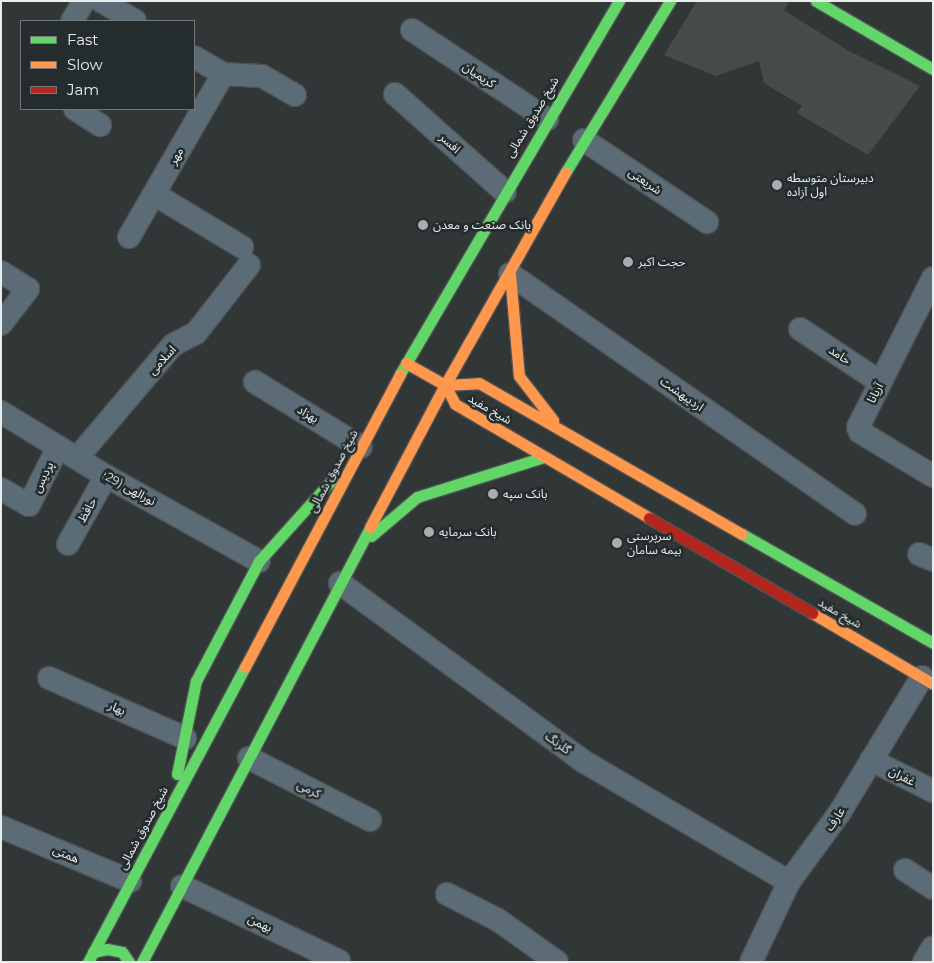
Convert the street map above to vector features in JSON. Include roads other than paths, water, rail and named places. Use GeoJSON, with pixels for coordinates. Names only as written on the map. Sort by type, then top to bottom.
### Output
{"type":"FeatureCollection","features":[{"type":"Feature","properties":{"kind":"main road","name":"شیخ صدوق شمالی"},"geometry":{"type":"LineString","coordinates":[[90,957],[406,363],[547,119],[619,1]]}},
{"type":"Feature","properties":{"kind":"main road"},"geometry":{"type":"LineString","coordinates":[[142,962],[446,385],[584,140],[670,1]]}},
{"type":"Feature","properties":{"kind":"main road"},"geometry":{"type":"LineString","coordinates":[[816,1],[930,62]]}},
{"type":"Feature","properties":{"kind":"main road"},"geometry":{"type":"LineString","coordinates":[[510,274],[519,376],[558,427]]}},
{"type":"Feature","properties":{"kind":"main road"},"geometry":{"type":"LineString","coordinates":[[406,363],[446,385]]}},
{"type":"Feature","properties":{"kind":"main road","name":"شیخ مفید"},"geometry":{"type":"LineString","coordinates":[[928,680],[455,404],[446,385],[479,383],[933,643]]}},
{"type":"Feature","properties":{"kind":"main road"},"geometry":{"type":"LineString","coordinates":[[171,804],[196,681],[259,561],[361,447]]}},
{"type":"Feature","properties":{"kind":"main road"},"geometry":{"type":"LineString","coordinates":[[361,544],[417,497],[544,457]]}},
{"type":"Feature","properties":{"kind":"main road"},"geometry":{"type":"LineString","coordinates":[[90,957],[107,949],[122,952],[129,962]]}},
{"type":"Feature","properties":{"kind":"street"},"geometry":{"type":"LineString","coordinates":[[73,20],[84,1]]}},
{"type":"Feature","properties":{"kind":"street"},"geometry":{"type":"LineString","coordinates":[[101,1],[133,20]]}},
{"type":"Feature","properties":{"kind":"street","name":"کریمیان"},"geometry":{"type":"LineString","coordinates":[[412,30],[547,119]]}},
{"type":"Feature","properties":{"kind":"street"},"geometry":{"type":"LineString","coordinates":[[195,57],[223,74],[262,76],[295,95]]}},
{"type":"Feature","properties":{"kind":"street","name":"مهر"},"geometry":{"type":"LineString","coordinates":[[129,237],[223,74]]}},
{"type":"Feature","properties":{"kind":"street","name":"افسر"},"geometry":{"type":"LineString","coordinates":[[395,94],[505,192]]}},
{"type":"Feature","properties":{"kind":"street"},"geometry":{"type":"LineString","coordinates":[[78,110],[100,125]]}},
{"type":"Feature","properties":{"kind":"street","name":"شریعتی"},"geometry":{"type":"LineString","coordinates":[[584,140],[707,222]]}},
{"type":"Feature","properties":{"kind":"street","name":"اسلامی"},"geometry":{"type":"LineString","coordinates":[[77,458],[173,345],[196,333],[245,256],[154,194]]}},
{"type":"Feature","properties":{"kind":"street"},"geometry":{"type":"LineString","coordinates":[[1,272],[28,289],[1,324]]}},
{"type":"Feature","properties":{"kind":"street","name":"اردیبهشت"},"geometry":{"type":"LineString","coordinates":[[510,274],[855,514]]}},
{"type":"Feature","properties":{"kind":"street","name":"آریانا"},"geometry":{"type":"LineString","coordinates":[[933,278],[859,422],[860,432],[933,476]]}},
{"type":"Feature","properties":{"kind":"street","name":"حامد"},"geometry":{"type":"LineString","coordinates":[[800,329],[880,382]]}},
{"type":"Feature","properties":{"kind":"street","name":"بهزاد"},"geometry":{"type":"LineString","coordinates":[[254,382],[361,447]]}},
{"type":"Feature","properties":{"kind":"street","name":"نورالهی (29)"},"geometry":{"type":"LineString","coordinates":[[1,412],[106,476],[259,561]]}},
{"type":"Feature","properties":{"kind":"street","name":"پردیس"},"geometry":{"type":"LineString","coordinates":[[1,489],[30,505],[58,447]]}},
{"type":"Feature","properties":{"kind":"street","name":"حافظ"},"geometry":{"type":"LineString","coordinates":[[68,544],[106,476]]}},
{"type":"Feature","properties":{"kind":"street","name":"گلرنگ"},"geometry":{"type":"LineString","coordinates":[[340,583],[583,761],[790,882]]}},
{"type":"Feature","properties":{"kind":"street","name":"بهار"},"geometry":{"type":"LineString","coordinates":[[49,678],[185,738]]}},
{"type":"Feature","properties":{"kind":"street","name":"عارف"},"geometry":{"type":"LineString","coordinates":[[752,962],[790,882],[871,760],[928,680]]}},
{"type":"Feature","properties":{"kind":"street","name":"کرمی"},"geometry":{"type":"LineString","coordinates":[[249,758],[370,820]]}},
{"type":"Feature","properties":{"kind":"street","name":"غفران"},"geometry":{"type":"LineString","coordinates":[[871,760],[933,791]]}},
{"type":"Feature","properties":{"kind":"street","name":"همتی"},"geometry":{"type":"LineString","coordinates":[[1,826],[130,881]]}},
{"type":"Feature","properties":{"kind":"street"},"geometry":{"type":"LineString","coordinates":[[905,870],[933,888]]}},
{"type":"Feature","properties":{"kind":"street","name":"بهمن"},"geometry":{"type":"LineString","coordinates":[[182,886],[339,960]]}},
{"type":"Feature","properties":{"kind":"street"},"geometry":{"type":"LineString","coordinates":[[447,894],[498,920],[557,962]]}},
{"type":"Feature","properties":{"kind":"street"},"geometry":{"type":"LineString","coordinates":[[924,962],[933,946]]}},
{"type":"Feature","properties":{"kind":"place","name":"دبیرستان متوسطه اول آزاده"},"geometry":{"type":"Point","coordinates":[777,185]}},
{"type":"Feature","properties":{"kind":"place","name":"بانک صنعت و معدن"},"geometry":{"type":"Point","coordinates":[423,225]}},
{"type":"Feature","properties":{"kind":"place","name":"حجت اکبر"},"geometry":{"type":"Point","coordinates":[628,262]}},
{"type":"Feature","properties":{"kind":"place","name":"بانک سپه"},"geometry":{"type":"Point","coordinates":[493,494]}},
{"type":"Feature","properties":{"kind":"place","name":"بانک سرمایه"},"geometry":{"type":"Point","coordinates":[429,532]}},
{"type":"Feature","properties":{"kind":"place","name":"سرپرستی بیمه سامان"},"geometry":{"type":"Point","coordinates":[617,543]}}]}
